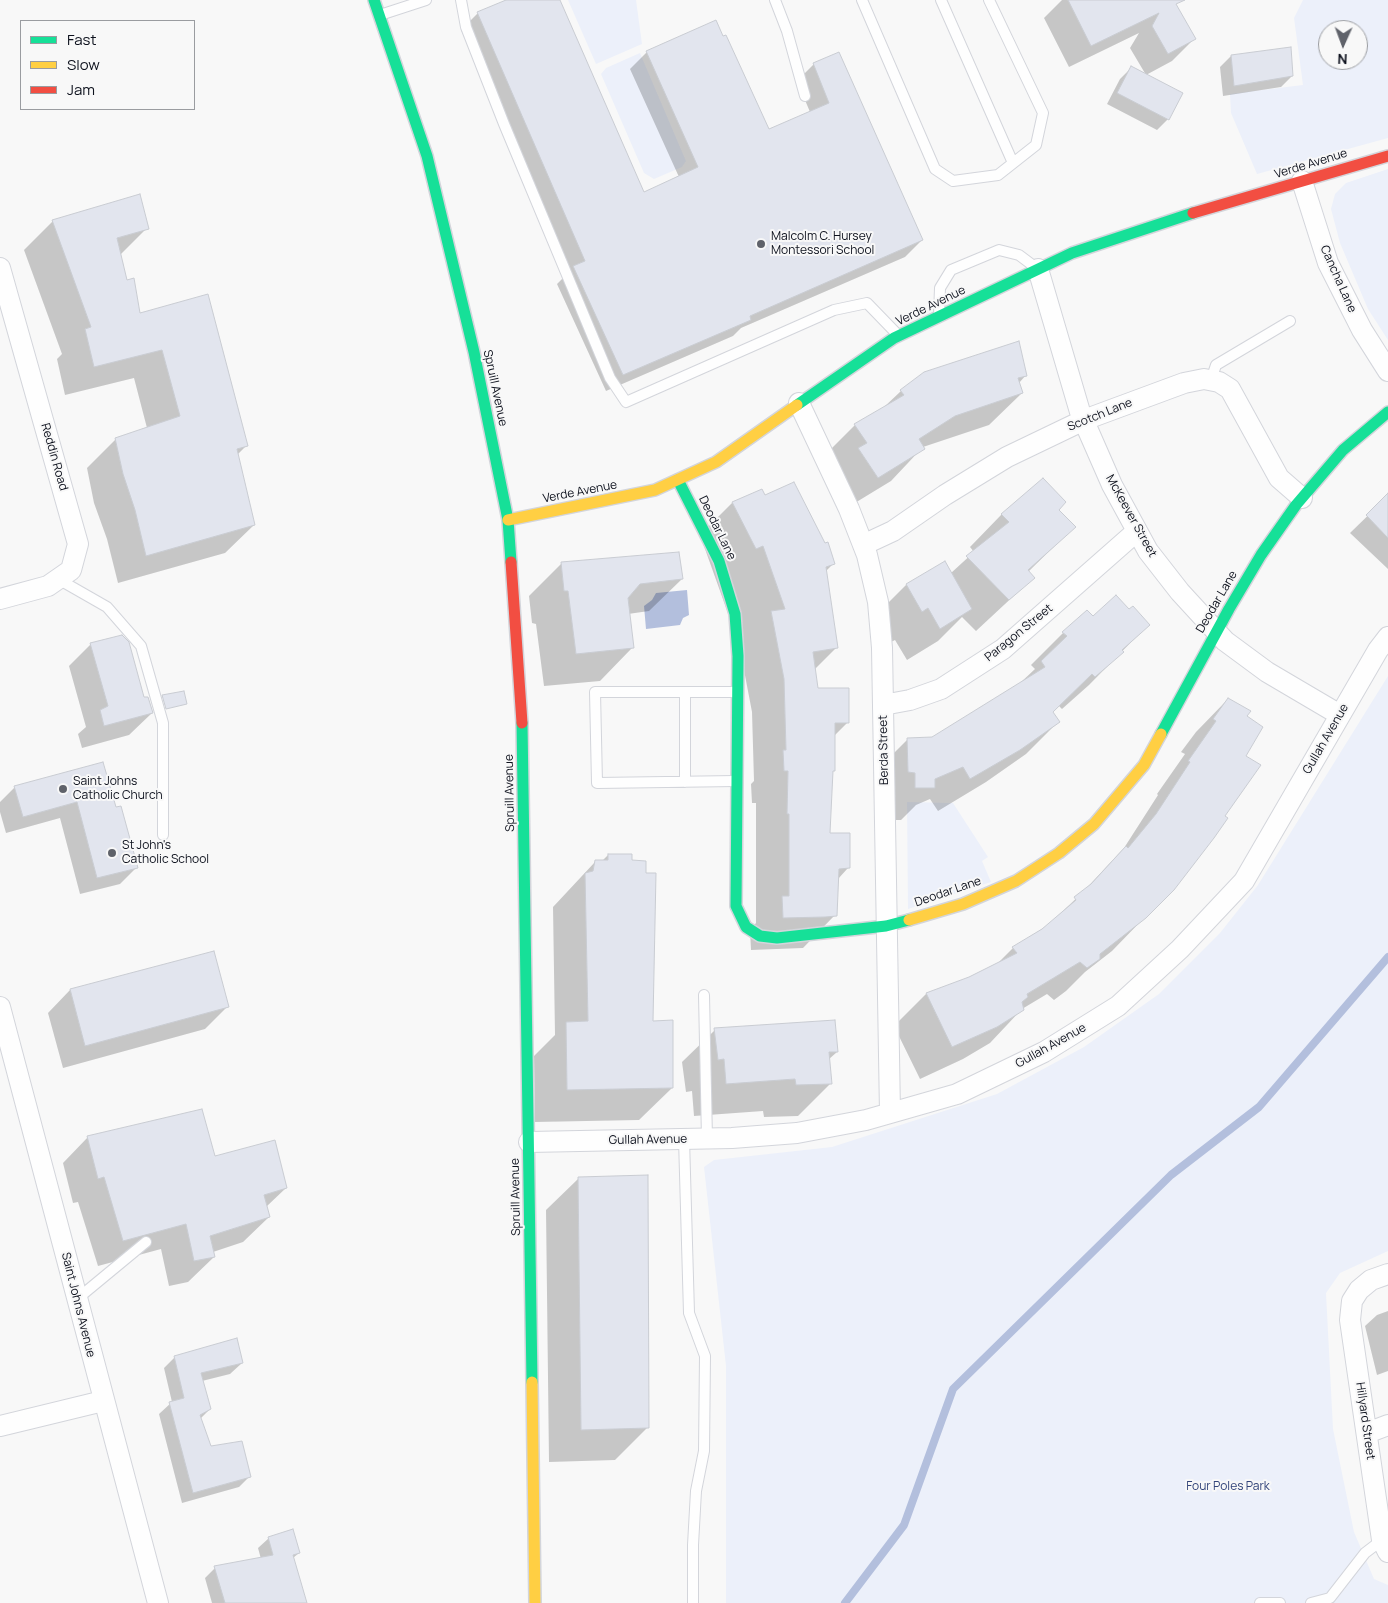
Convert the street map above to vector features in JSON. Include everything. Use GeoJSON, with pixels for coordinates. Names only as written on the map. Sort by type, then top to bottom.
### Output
{"type":"FeatureCollection","features":[{"type":"Feature","properties":{"kind":"street","name":"Spruill Avenue"},"geometry":{"type":"LineString","coordinates":[[374,0],[427,156],[474,352],[508,520],[524,733],[535,1603]]}},
{"type":"Feature","properties":{"kind":"street","name":"Verde Avenue"},"geometry":{"type":"LineString","coordinates":[[508,520],[655,490],[678,480],[716,462],[898,336],[1072,253],[1170,220],[1388,156]]}},
{"type":"Feature","properties":{"kind":"street","name":"Cancha Lane"},"geometry":{"type":"LineString","coordinates":[[1302,181],[1328,263],[1362,330],[1388,371]]}},
{"type":"Feature","properties":{"kind":"street","name":"Reddin Road"},"geometry":{"type":"LineString","coordinates":[[0,268],[78,544],[71,570],[48,586],[0,599]]}},
{"type":"Feature","properties":{"kind":"street","name":"McKeever Street"},"geometry":{"type":"LineString","coordinates":[[1038,269],[1084,420],[1112,486],[1148,551],[1180,592],[1225,641],[1268,672],[1340,715]]}},
{"type":"Feature","properties":{"kind":"street","name":"Scotch Lane"},"geometry":{"type":"LineString","coordinates":[[863,545],[892,531],[945,495],[1007,457],[1084,420],[1184,383],[1204,379],[1211,380]]}},
{"type":"Feature","properties":{"kind":"street"},"geometry":{"type":"LineString","coordinates":[[1211,380],[1230,389],[1279,478],[1302,498]]}},
{"type":"Feature","properties":{"kind":"street","name":"Berda Street"},"geometry":{"type":"LineString","coordinates":[[799,403],[827,458],[863,545],[878,602],[883,705],[890,1113]]}},
{"type":"Feature","properties":{"kind":"street","name":"Deodar Lane"},"geometry":{"type":"LineString","coordinates":[[678,480],[719,561],[735,614],[738,692],[736,906],[746,927],[760,936],[777,938],[886,926],[963,904],[1016,881],[1059,853],[1094,824],[1144,764],[1216,631],[1262,554],[1302,498],[1343,450],[1388,412]]}},
{"type":"Feature","properties":{"kind":"street","name":"Paragon Street"},"geometry":{"type":"LineString","coordinates":[[883,705],[910,700],[941,689],[1003,649],[1137,531]]}},
{"type":"Feature","properties":{"kind":"street","name":"Gullah Avenue"},"geometry":{"type":"LineString","coordinates":[[529,1142],[707,1139],[797,1134],[890,1113],[958,1094],[1044,1052],[1118,1006],[1180,949],[1244,881],[1378,650],[1388,637]]}},
{"type":"Feature","properties":{"kind":"street","name":"Saint Johns Avenue"},"geometry":{"type":"LineString","coordinates":[[0,1007],[158,1603]]}},
{"type":"Feature","properties":{"kind":"street","name":"Hillyard Street"},"geometry":{"type":"LineString","coordinates":[[1385,1546],[1350,1320],[1352,1301],[1359,1290],[1371,1280],[1388,1274]]}},
{"type":"Feature","properties":{"kind":"street"},"geometry":{"type":"LineString","coordinates":[[0,1426],[103,1401]]}},
{"type":"Feature","properties":{"kind":"street"},"geometry":{"type":"LineString","coordinates":[[1367,1433],[1388,1426]]}},
{"type":"Feature","properties":{"kind":"lane"},"geometry":{"type":"LineString","coordinates":[[379,15],[426,0]]}},
{"type":"Feature","properties":{"kind":"lane"},"geometry":{"type":"LineString","coordinates":[[462,0],[466,27],[504,124],[610,378],[626,402],[834,310],[867,303],[898,336]]}},
{"type":"Feature","properties":{"kind":"lane"},"geometry":{"type":"LineString","coordinates":[[775,0],[787,31],[805,96]]}},
{"type":"Feature","properties":{"kind":"lane"},"geometry":{"type":"LineString","coordinates":[[862,0],[935,169],[953,181],[998,175],[1036,145],[1043,113],[989,0]]}},
{"type":"Feature","properties":{"kind":"lane"},"geometry":{"type":"LineString","coordinates":[[941,0],[1013,163]]}},
{"type":"Feature","properties":{"kind":"lane"},"geometry":{"type":"LineString","coordinates":[[939,317],[940,288],[950,270],[999,250],[1020,255],[1038,269]]}},
{"type":"Feature","properties":{"kind":"lane"},"geometry":{"type":"LineString","coordinates":[[1211,380],[1216,365],[1290,321]]}},
{"type":"Feature","properties":{"kind":"lane"},"geometry":{"type":"LineString","coordinates":[[58,579],[107,606],[141,646],[164,723],[163,835]]}},
{"type":"Feature","properties":{"kind":"lane"},"geometry":{"type":"LineString","coordinates":[[737,781],[596,783],[595,692],[738,692]]}},
{"type":"Feature","properties":{"kind":"lane"},"geometry":{"type":"LineString","coordinates":[[685,692],[685,782]]}},
{"type":"Feature","properties":{"kind":"lane"},"geometry":{"type":"LineString","coordinates":[[704,995],[707,1139]]}},
{"type":"Feature","properties":{"kind":"lane"},"geometry":{"type":"LineString","coordinates":[[684,1139],[689,1313],[705,1356],[704,1451],[696,1491],[693,1545],[693,1603]]}},
{"type":"Feature","properties":{"kind":"lane"},"geometry":{"type":"LineString","coordinates":[[77,1299],[146,1242]]}},
{"type":"Feature","properties":{"kind":"lane"},"geometry":{"type":"LineString","coordinates":[[1311,1603],[1330,1598],[1365,1554],[1385,1546]]}},
{"type":"Feature","properties":{"kind":"lane"},"geometry":{"type":"LineString","coordinates":[[1260,1603],[1280,1603]]}},
{"type":"Feature","properties":{"kind":"green space"},"geometry":{"type":"Polygon","coordinates":[[[568,0],[636,0],[642,44],[596,64],[568,0]]]}},
{"type":"Feature","properties":{"kind":"green space"},"geometry":{"type":"Polygon","coordinates":[[[1303,0],[1388,0],[1388,138],[1257,174],[1231,113],[1230,94],[1303,85],[1294,18],[1303,0]]]}},
{"type":"Feature","properties":{"kind":"green space"},"geometry":{"type":"Polygon","coordinates":[[[640,53],[686,161],[682,167],[654,179],[644,173],[601,74],[606,68],[640,53]]]}},
{"type":"Feature","properties":{"kind":"green space"},"geometry":{"type":"Polygon","coordinates":[[[1388,169],[1388,340],[1368,309],[1340,243],[1331,209],[1335,194],[1346,183],[1388,169]]]}},
{"type":"Feature","properties":{"kind":"green space","name":"Four Poles Park"},"geometry":{"type":"Polygon","coordinates":[[[1388,676],[1388,1251],[1340,1273],[1326,1293],[1333,1429],[1354,1532],[1374,1579],[1388,1585],[1388,1603],[726,1603],[726,1366],[704,1167],[714,1160],[832,1147],[997,1094],[1084,1047],[1159,994],[1220,933],[1258,885],[1388,676]]]}},
{"type":"Feature","properties":{"kind":"green space"},"geometry":{"type":"Polygon","coordinates":[[[907,802],[953,803],[988,857],[982,861],[991,882],[908,909],[907,802]]]}},
{"type":"Feature","properties":{"kind":"water"},"geometry":{"type":"Polygon","coordinates":[[[687,590],[689,615],[683,618],[680,625],[646,629],[644,606],[652,600],[656,593],[687,590]]]}},
{"type":"Feature","properties":{"kind":"building"},"geometry":{"type":"Polygon","coordinates":[[[506,0],[560,0],[644,192],[698,167],[646,51],[716,20],[723,36],[726,35],[769,129],[829,103],[813,63],[839,52],[923,240],[750,316],[751,320],[623,375],[573,266],[585,261],[477,12],[506,0]]]}},
{"type":"Feature","properties":{"kind":"building"},"geometry":{"type":"Polygon","coordinates":[[[1068,0],[1185,0],[1176,4],[1196,39],[1168,54],[1152,26],[1159,13],[1091,46],[1068,0]]]}},
{"type":"Feature","properties":{"kind":"building"},"geometry":{"type":"Polygon","coordinates":[[[1291,47],[1293,76],[1234,86],[1231,55],[1291,47]]]}},
{"type":"Feature","properties":{"kind":"building"},"geometry":{"type":"Polygon","coordinates":[[[1131,66],[1183,93],[1169,120],[1117,93],[1131,66]]]}},
{"type":"Feature","properties":{"kind":"building"},"geometry":{"type":"Polygon","coordinates":[[[140,194],[149,229],[117,238],[127,280],[134,278],[140,313],[208,294],[248,446],[237,449],[255,525],[146,556],[115,438],[180,416],[162,350],[94,367],[85,329],[91,327],[52,220],[140,194]]]}},
{"type":"Feature","properties":{"kind":"building"},"geometry":{"type":"Polygon","coordinates":[[[1019,341],[1027,376],[1018,378],[1023,393],[955,416],[919,439],[925,449],[878,478],[858,448],[867,443],[854,424],[904,395],[900,390],[924,372],[1019,341]]]}},
{"type":"Feature","properties":{"kind":"building"},"geometry":{"type":"Polygon","coordinates":[[[1043,478],[1066,502],[1059,510],[1076,527],[1028,570],[1035,578],[1009,600],[966,556],[1009,522],[1001,514],[1043,478]]]}},
{"type":"Feature","properties":{"kind":"building"},"geometry":{"type":"Polygon","coordinates":[[[794,482],[825,543],[828,542],[835,564],[826,567],[838,648],[813,652],[818,688],[849,688],[849,723],[835,723],[835,771],[833,771],[830,833],[850,833],[850,868],[839,869],[837,916],[783,918],[782,896],[789,896],[788,771],[784,771],[783,750],[786,750],[784,679],[771,611],[785,609],[763,546],[756,549],[732,502],[762,489],[765,495],[794,482]]]}},
{"type":"Feature","properties":{"kind":"building"},"geometry":{"type":"Polygon","coordinates":[[[1388,493],[1388,538],[1366,515],[1388,493]]]}},
{"type":"Feature","properties":{"kind":"building"},"geometry":{"type":"Polygon","coordinates":[[[679,552],[683,579],[640,584],[628,598],[634,648],[576,654],[568,591],[564,591],[561,562],[679,552]]]}},
{"type":"Feature","properties":{"kind":"building"},"geometry":{"type":"Polygon","coordinates":[[[945,561],[972,609],[940,629],[928,608],[922,612],[906,584],[945,561]]]}},
{"type":"Feature","properties":{"kind":"building"},"geometry":{"type":"Polygon","coordinates":[[[1116,595],[1129,609],[1133,606],[1150,625],[1122,650],[1124,652],[1095,677],[1092,674],[1053,712],[1060,722],[1020,750],[970,779],[963,767],[935,779],[935,788],[915,788],[915,773],[908,772],[907,738],[932,737],[1045,667],[1041,661],[1067,636],[1062,632],[1087,610],[1093,616],[1116,595]]]}},
{"type":"Feature","properties":{"kind":"building"},"geometry":{"type":"Polygon","coordinates":[[[122,635],[129,642],[144,697],[148,697],[153,713],[104,726],[100,710],[108,706],[90,643],[122,635]]]}},
{"type":"Feature","properties":{"kind":"building"},"geometry":{"type":"Polygon","coordinates":[[[184,691],[187,704],[166,709],[162,695],[184,691]]]}},
{"type":"Feature","properties":{"kind":"building"},"geometry":{"type":"Polygon","coordinates":[[[1228,698],[1251,711],[1247,716],[1263,727],[1246,756],[1261,765],[1225,816],[1228,818],[1174,890],[1146,918],[1100,954],[1100,959],[1087,968],[1080,962],[1027,994],[1028,997],[1022,1002],[1024,1010],[997,1027],[952,1047],[926,993],[969,977],[1017,953],[1012,947],[1042,929],[1076,900],[1074,897],[1091,884],[1126,846],[1128,848],[1156,814],[1190,762],[1188,761],[1216,721],[1213,719],[1228,698]]]}},
{"type":"Feature","properties":{"kind":"building"},"geometry":{"type":"Polygon","coordinates":[[[103,762],[116,807],[121,806],[138,868],[97,878],[77,802],[23,817],[14,786],[103,762]]]}},
{"type":"Feature","properties":{"kind":"building"},"geometry":{"type":"Polygon","coordinates":[[[608,854],[632,854],[632,860],[646,861],[646,873],[656,873],[653,1021],[673,1020],[673,1088],[567,1090],[566,1022],[588,1021],[585,873],[593,871],[595,860],[608,860],[608,854]]]}},
{"type":"Feature","properties":{"kind":"building"},"geometry":{"type":"Polygon","coordinates":[[[214,951],[229,1007],[85,1046],[70,989],[214,951]]]}},
{"type":"Feature","properties":{"kind":"building"},"geometry":{"type":"Polygon","coordinates":[[[835,1020],[838,1052],[829,1052],[832,1084],[796,1085],[795,1079],[726,1084],[724,1059],[718,1060],[714,1028],[835,1020]]]}},
{"type":"Feature","properties":{"kind":"building"},"geometry":{"type":"Polygon","coordinates":[[[202,1109],[215,1156],[275,1140],[287,1188],[264,1195],[270,1217],[210,1236],[215,1257],[194,1261],[186,1224],[123,1241],[104,1177],[98,1179],[87,1136],[202,1109]]]}},
{"type":"Feature","properties":{"kind":"building"},"geometry":{"type":"Polygon","coordinates":[[[648,1175],[649,1428],[581,1430],[578,1177],[648,1175]]]}},
{"type":"Feature","properties":{"kind":"building"},"geometry":{"type":"Polygon","coordinates":[[[237,1338],[243,1363],[201,1373],[211,1409],[200,1415],[211,1446],[242,1441],[251,1477],[193,1493],[169,1402],[184,1398],[174,1356],[237,1338]]]}},
{"type":"Feature","properties":{"kind":"building"},"geometry":{"type":"Polygon","coordinates":[[[293,1529],[300,1553],[293,1555],[307,1603],[225,1603],[214,1566],[273,1555],[268,1537],[293,1529]]]}},
{"type":"Feature","properties":{"kind":"waterway"},"geometry":{"type":"LineString","coordinates":[[845,1603],[904,1525],[953,1389],[1171,1175],[1259,1107],[1388,957]]}},
{"type":"Feature","properties":{"kind":"traffic: fast"},"geometry":{"type":"LineString","coordinates":[[374,0],[427,156],[474,352],[508,520],[511,562]]}},
{"type":"Feature","properties":{"kind":"traffic: fast"},"geometry":{"type":"LineString","coordinates":[[797,405],[894,338],[1072,253],[1193,213]]}},
{"type":"Feature","properties":{"kind":"traffic: fast"},"geometry":{"type":"LineString","coordinates":[[1161,734],[1229,609],[1261,555],[1296,505],[1343,450],[1388,412]]}},
{"type":"Feature","properties":{"kind":"traffic: fast"},"geometry":{"type":"LineString","coordinates":[[678,480],[719,561],[735,614],[738,656],[736,906],[746,927],[760,936],[777,938],[886,926],[909,920]]}},
{"type":"Feature","properties":{"kind":"traffic: fast"},"geometry":{"type":"LineString","coordinates":[[522,723],[532,1382]]}},
{"type":"Feature","properties":{"kind":"traffic: slow"},"geometry":{"type":"LineString","coordinates":[[508,520],[655,490],[716,462],[797,405]]}},
{"type":"Feature","properties":{"kind":"traffic: slow"},"geometry":{"type":"LineString","coordinates":[[909,920],[963,904],[1016,881],[1059,853],[1094,824],[1144,765],[1161,734]]}},
{"type":"Feature","properties":{"kind":"traffic: slow"},"geometry":{"type":"LineString","coordinates":[[532,1382],[535,1603]]}},
{"type":"Feature","properties":{"kind":"traffic: jam"},"geometry":{"type":"LineString","coordinates":[[1193,213],[1388,156]]}},
{"type":"Feature","properties":{"kind":"traffic: jam"},"geometry":{"type":"LineString","coordinates":[[511,562],[522,723]]}},
{"type":"Feature","properties":{"kind":"place","name":"Malcolm C. Hursey Montessori School"},"geometry":{"type":"Point","coordinates":[761,244]}},
{"type":"Feature","properties":{"kind":"place","name":"Saint Johns Catholic Church"},"geometry":{"type":"Point","coordinates":[63,789]}},
{"type":"Feature","properties":{"kind":"place","name":"St John's Catholic School"},"geometry":{"type":"Point","coordinates":[112,853]}}]}
